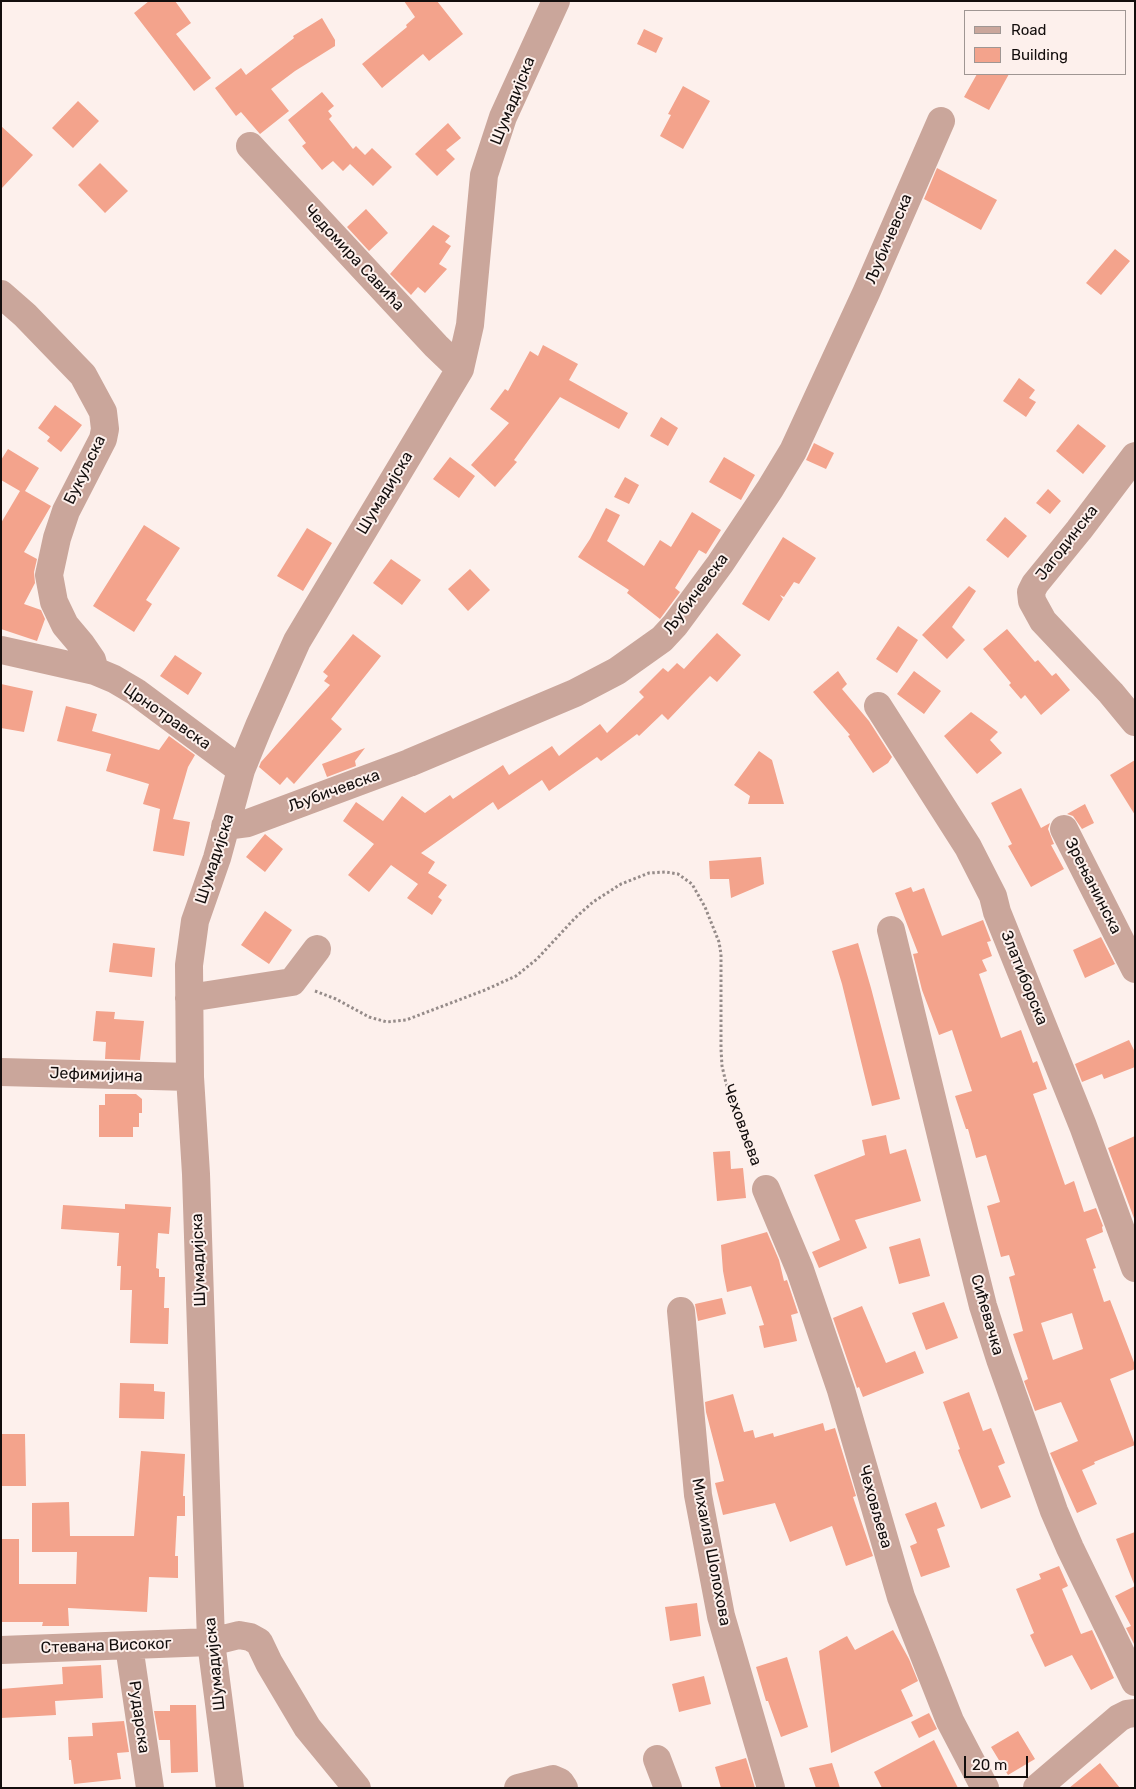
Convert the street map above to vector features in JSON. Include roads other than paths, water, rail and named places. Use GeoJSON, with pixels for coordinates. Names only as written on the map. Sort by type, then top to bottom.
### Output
{"type":"FeatureCollection","features":[{"type":"Feature","properties":{"kind":"street","name":"Шумадијска"},"geometry":{"type":"LineString","coordinates":[[230,1788],[211,1642],[196,1174],[190,1077],[189,965],[195,921],[217,858],[241,770],[297,641],[460,369],[470,325],[484,175],[503,118],[556,1]]}},
{"type":"Feature","properties":{"kind":"street","name":"Љубичевска"},"geometry":{"type":"LineString","coordinates":[[226,826],[248,823],[409,764],[575,693],[617,671],[662,639],[675,625],[720,564],[793,451],[866,293],[941,121]]}},
{"type":"Feature","properties":{"kind":"street","name":"Чедомира Савића"},"geometry":{"type":"LineString","coordinates":[[250,146],[436,346],[460,369]]}},
{"type":"Feature","properties":{"kind":"street","name":"Букуљска"},"geometry":{"type":"LineString","coordinates":[[1,294],[25,315],[78,369],[93,391],[103,412],[105,429],[103,438],[66,510],[57,538],[49,575],[54,602],[65,625],[82,644],[92,660],[96,671]]}},
{"type":"Feature","properties":{"kind":"street","name":"Јагодинска"},"geometry":{"type":"LineString","coordinates":[[1135,456],[1035,584],[1031,592],[1032,601],[1043,621],[1111,693],[1135,722]]}},
{"type":"Feature","properties":{"kind":"street","name":"Црнотравска"},"geometry":{"type":"LineString","coordinates":[[1,650],[96,671],[136,692],[241,770]]}},
{"type":"Feature","properties":{"kind":"street","name":"Златиборска"},"geometry":{"type":"LineString","coordinates":[[878,706],[968,847],[993,896],[997,912],[1083,1126],[1135,1268]]}},
{"type":"Feature","properties":{"kind":"street","name":"Зрењанинска"},"geometry":{"type":"LineString","coordinates":[[1064,829],[1135,969]]}},
{"type":"Feature","properties":{"kind":"street","name":"Сићевачка"},"geometry":{"type":"LineString","coordinates":[[891,930],[983,1306],[1000,1359],[1066,1541],[1135,1682]]}},
{"type":"Feature","properties":{"kind":"street"},"geometry":{"type":"LineString","coordinates":[[189,998],[292,982],[317,949]]}},
{"type":"Feature","properties":{"kind":"street","name":"Јефимијина"},"geometry":{"type":"LineString","coordinates":[[1,1072],[190,1077]]}},
{"type":"Feature","properties":{"kind":"street","name":"Чеховљева"},"geometry":{"type":"LineString","coordinates":[[766,1189],[800,1270],[841,1390],[901,1597],[950,1721],[985,1788]]}},
{"type":"Feature","properties":{"kind":"street","name":"Михаила Шолохова"},"geometry":{"type":"LineString","coordinates":[[681,1311],[690,1421],[700,1504],[721,1616],[772,1788]]}},
{"type":"Feature","properties":{"kind":"street","name":"Стевана Високог"},"geometry":{"type":"LineString","coordinates":[[1,1650],[211,1642],[239,1635],[250,1637],[259,1642],[308,1727],[357,1788]]}},
{"type":"Feature","properties":{"kind":"street","name":"Рударска"},"geometry":{"type":"LineString","coordinates":[[129,1646],[150,1788]]}},
{"type":"Feature","properties":{"kind":"street"},"geometry":{"type":"LineString","coordinates":[[1037,1788],[1119,1718],[1126,1714],[1135,1713]]}},
{"type":"Feature","properties":{"kind":"street"},"geometry":{"type":"LineString","coordinates":[[657,1759],[668,1788]]}},
{"type":"Feature","properties":{"kind":"street"},"geometry":{"type":"LineString","coordinates":[[518,1788],[553,1779],[562,1785]]}}]}
